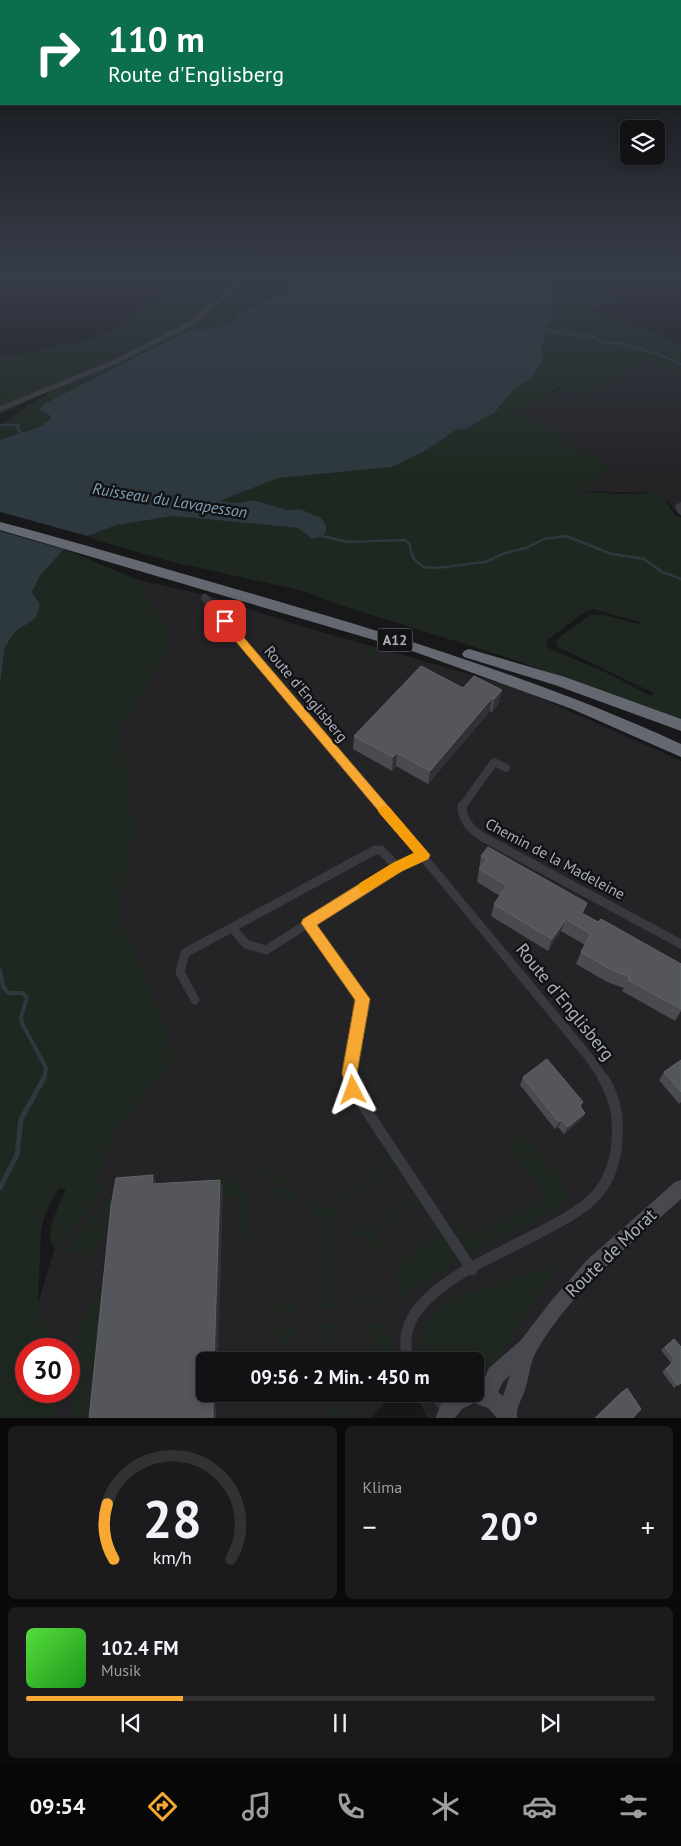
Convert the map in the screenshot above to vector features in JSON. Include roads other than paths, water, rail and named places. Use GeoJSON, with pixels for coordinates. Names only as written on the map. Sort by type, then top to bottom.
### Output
{"type":"FeatureCollection","features":[{"type":"Feature","properties":{"kind":"highway","name":"A12"},"geometry":{"type":"LineString","coordinates":[[0,517],[487,670],[572,702],[681,751]]}},
{"type":"Feature","properties":{"kind":"highway","name":"A12"},"geometry":{"type":"LineString","coordinates":[[0,526],[104,551],[356,619],[456,650],[561,688],[681,740]]}},
{"type":"Feature","properties":{"kind":"highway"},"geometry":{"type":"LineString","coordinates":[[456,650],[560,680],[681,725]]}},
{"type":"Feature","properties":{"kind":"main road","name":"Route de Morat"},"geometry":{"type":"LineString","coordinates":[[484,1388],[528,1348],[557,1307],[593,1266],[681,1188]]}},
{"type":"Feature","properties":{"kind":"main road","name":"Route de Morat"},"geometry":{"type":"LineString","coordinates":[[508,1415],[528,1348]]}},
{"type":"Feature","properties":{"kind":"main road","name":"Route de Morat"},"geometry":{"type":"LineString","coordinates":[[484,1397],[496,1402],[508,1415]]}},
{"type":"Feature","properties":{"kind":"main road"},"geometry":{"type":"LineString","coordinates":[[446,1414],[454,1402]]}},
{"type":"Feature","properties":{"kind":"street"},"geometry":{"type":"LineString","coordinates":[[0,409],[117,361],[156,341]]}},
{"type":"Feature","properties":{"kind":"street"},"geometry":{"type":"LineString","coordinates":[[681,505],[678,507],[681,512]]}},
{"type":"Feature","properties":{"kind":"street","name":"Route d'Englisberg"},"geometry":{"type":"LineString","coordinates":[[205,598],[423,855],[588,1056],[606,1081],[615,1104],[618,1126],[617,1147],[612,1170],[602,1189],[589,1202],[433,1293],[414,1314],[406,1330],[404,1342],[407,1352]]}},
{"type":"Feature","properties":{"kind":"street","name":"Chemin de la Madeleine"},"geometry":{"type":"LineString","coordinates":[[506,768],[494,762],[462,806],[462,814],[469,827],[481,836],[681,944]]}},
{"type":"Feature","properties":{"kind":"street"},"geometry":{"type":"LineString","coordinates":[[195,1000],[180,972],[185,953],[233,929],[375,850],[381,850],[397,867]]}},
{"type":"Feature","properties":{"kind":"street"},"geometry":{"type":"LineString","coordinates":[[233,929],[240,940],[252,948],[266,950],[397,867],[423,855]]}},
{"type":"Feature","properties":{"kind":"street"},"geometry":{"type":"LineString","coordinates":[[308,923],[363,999],[350,1073],[353,1090],[472,1270]]}},
{"type":"Feature","properties":{"kind":"street"},"geometry":{"type":"LineString","coordinates":[[438,1402],[446,1414]]}},
{"type":"Feature","properties":{"kind":"water"},"geometry":{"type":"Polygon","coordinates":[[[167,341],[544,341],[540,346],[543,351],[542,362],[531,378],[514,389],[495,412],[468,428],[456,430],[428,449],[392,467],[278,478],[222,500],[224,502],[242,503],[253,500],[288,510],[300,509],[320,517],[326,525],[326,532],[322,536],[312,539],[298,528],[173,516],[117,525],[85,537],[64,549],[40,576],[32,592],[40,605],[36,618],[15,632],[5,647],[0,684],[0,440],[43,426],[51,416],[40,410],[44,404],[167,341]]]}},
{"type":"Feature","properties":{"kind":"waterway"},"geometry":{"type":"LineString","coordinates":[[600,341],[623,344],[658,354],[681,364]]}},
{"type":"Feature","properties":{"kind":"waterway"},"geometry":{"type":"LineString","coordinates":[[0,425],[19,425],[17,429],[23,434]]}},
{"type":"Feature","properties":{"kind":"waterway","name":"Ruisseau du Lavapesson"},"geometry":{"type":"LineString","coordinates":[[319,535],[347,542],[405,540],[409,543],[413,558],[423,567],[437,568],[485,562],[505,553],[526,548],[544,539],[566,536],[612,554],[644,559],[662,572],[681,579]]}},
{"type":"Feature","properties":{"kind":"waterway"},"geometry":{"type":"LineString","coordinates":[[0,970],[3,987],[9,993],[23,993],[27,998],[21,1017],[22,1023],[46,1068],[44,1079]]}},
{"type":"Feature","properties":{"kind":"waterway"},"geometry":{"type":"LineString","coordinates":[[0,1188],[17,1155],[21,1119],[44,1078]]}}]}
